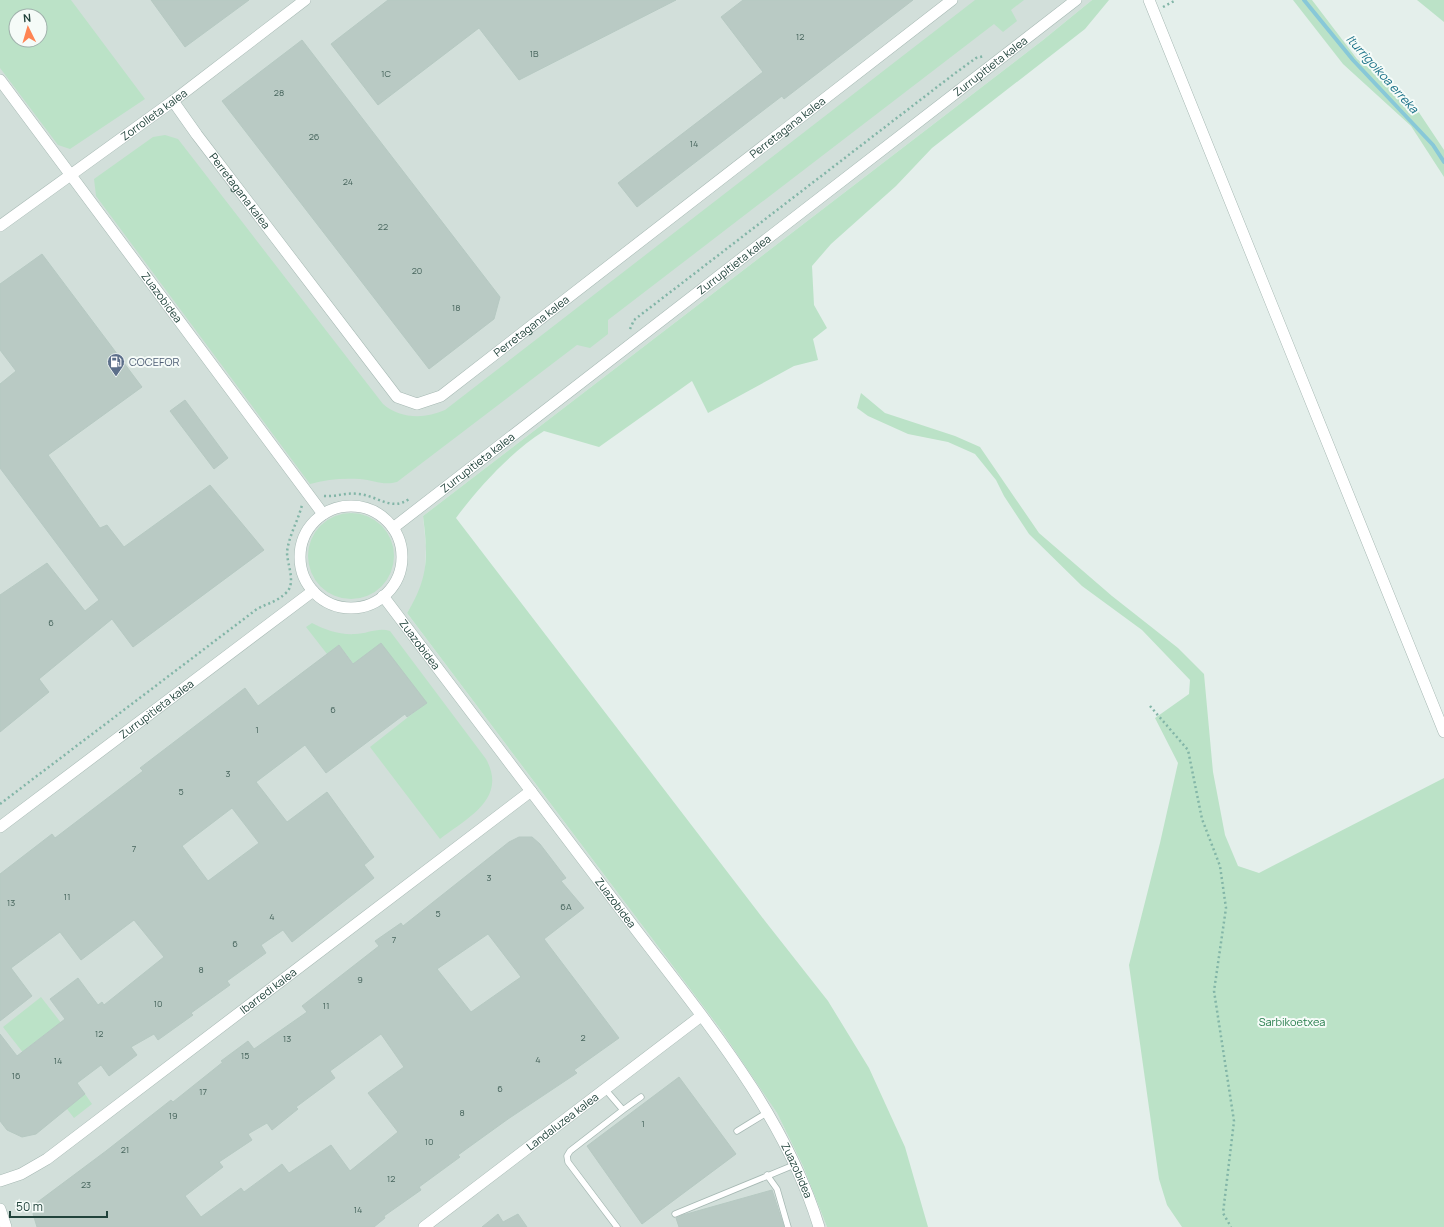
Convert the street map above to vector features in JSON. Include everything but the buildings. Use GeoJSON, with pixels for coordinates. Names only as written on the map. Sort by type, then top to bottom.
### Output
{"type":"FeatureCollection","features":[{"type":"Feature","properties":{"kind":"street","name":"Zorrolleta kalea"},"geometry":{"type":"LineString","coordinates":[[0,226],[173,101],[305,0]]}},
{"type":"Feature","properties":{"kind":"street","name":"Perretagana kalea"},"geometry":{"type":"LineString","coordinates":[[173,101],[397,397],[417,404],[441,396],[952,0]]}},
{"type":"Feature","properties":{"kind":"street","name":"Zurrupitieta kalea"},"geometry":{"type":"LineString","coordinates":[[393,528],[1076,0]]}},
{"type":"Feature","properties":{"kind":"street"},"geometry":{"type":"LineString","coordinates":[[1149,0],[1444,732]]}},
{"type":"Feature","properties":{"kind":"street","name":"Zuazobidea"},"geometry":{"type":"LineString","coordinates":[[0,80],[323,514]]}},
{"type":"Feature","properties":{"kind":"street"},"geometry":{"type":"LineString","coordinates":[[353,506],[368,509],[382,517],[393,528],[400,545],[402,564],[392,587],[384,596],[366,605],[347,608],[334,605],[322,599],[312,591],[305,581],[301,569],[301,544],[306,532],[313,522],[323,514],[337,508],[353,506]]}},
{"type":"Feature","properties":{"kind":"street","name":"Zurrupitieta kalea"},"geometry":{"type":"LineString","coordinates":[[0,827],[312,591]]}},
{"type":"Feature","properties":{"kind":"street","name":"Zuazobidea"},"geometry":{"type":"LineString","coordinates":[[384,596],[701,1016],[768,1112],[795,1164],[819,1227]]}},
{"type":"Feature","properties":{"kind":"street","name":"Ibarredi kalea"},"geometry":{"type":"LineString","coordinates":[[0,1182],[21,1174],[47,1159],[531,791]]}},
{"type":"Feature","properties":{"kind":"street","name":"Landaluzea kalea"},"geometry":{"type":"LineString","coordinates":[[424,1227],[701,1016]]}},
{"type":"Feature","properties":{"kind":"street"},"geometry":{"type":"LineString","coordinates":[[0,1209],[6,1227]]}},
{"type":"Feature","properties":{"kind":"lane"},"geometry":{"type":"LineString","coordinates":[[605,1089],[623,1110]]}},
{"type":"Feature","properties":{"kind":"lane"},"geometry":{"type":"LineString","coordinates":[[617,1227],[568,1162],[567,1156],[570,1151],[641,1097]]}},
{"type":"Feature","properties":{"kind":"lane"},"geometry":{"type":"LineString","coordinates":[[737,1131],[768,1112]]}},
{"type":"Feature","properties":{"kind":"lane"},"geometry":{"type":"LineString","coordinates":[[675,1214],[795,1164]]}},
{"type":"Feature","properties":{"kind":"lane"},"geometry":{"type":"LineString","coordinates":[[767,1175],[777,1189],[788,1227]]}},
{"type":"Feature","properties":{"kind":"path"},"geometry":{"type":"LineString","coordinates":[[624,334],[630,329],[634,320],[935,88],[976,58],[986,55]]}},
{"type":"Feature","properties":{"kind":"path"},"geometry":{"type":"LineString","coordinates":[[0,804],[257,609],[271,604],[288,591],[291,582],[287,563],[289,542],[301,513],[302,506],[317,494],[331,496],[348,493],[359,494],[373,497],[392,505],[410,499]]}},
{"type":"Feature","properties":{"kind":"path"},"geometry":{"type":"LineString","coordinates":[[1150,706],[1188,750],[1202,819],[1220,866],[1226,908],[1214,991],[1234,1121],[1223,1213],[1231,1227]]}},
{"type":"Feature","properties":{"kind":"shaded area"},"geometry":{"type":"Polygon","coordinates":[[[0,0],[1092,0],[1043,40],[423,516],[426,546],[425,575],[417,597],[407,613],[721,1030],[756,1080],[777,1113],[803,1166],[827,1227],[0,1227],[0,0]]]}},
{"type":"Feature","properties":{"kind":"green space"},"geometry":{"type":"Polygon","coordinates":[[[0,0],[71,0],[145,99],[70,149],[58,145],[0,68],[0,0]]]}},
{"type":"Feature","properties":{"kind":"green space"},"geometry":{"type":"Polygon","coordinates":[[[975,0],[1024,0],[1011,10],[1017,21],[1003,32],[994,24],[608,320],[608,334],[590,348],[577,345],[397,482],[383,483],[360,479],[348,479],[329,480],[310,484],[96,196],[94,179],[153,137],[165,135],[178,139],[383,404],[397,413],[405,415],[429,415],[445,410],[975,0]]]}},
{"type":"Feature","properties":{"kind":"green space"},"geometry":{"type":"Polygon","coordinates":[[[1092,0],[1109,0],[1085,29],[932,148],[896,186],[831,244],[812,266],[814,305],[827,328],[813,339],[818,360],[794,366],[708,413],[692,381],[599,447],[544,431],[508,459],[456,518],[828,1001],[869,1068],[905,1147],[928,1227],[827,1227],[803,1166],[777,1113],[721,1030],[407,613],[419,588],[425,566],[426,543],[423,516],[1043,40],[1092,0]]]}},
{"type":"Feature","properties":{"kind":"green space"},"geometry":{"type":"Polygon","coordinates":[[[1293,0],[1312,0],[1357,59],[1410,99],[1444,150],[1444,177],[1411,126],[1343,64],[1293,0]]]}},
{"type":"Feature","properties":{"kind":"green space"},"geometry":{"type":"Polygon","coordinates":[[[1417,0],[1444,0],[1444,22],[1417,0]]]}},
{"type":"Feature","properties":{"kind":"green space","name":"Sarbikoetxea"},"geometry":{"type":"Polygon","coordinates":[[[861,393],[885,413],[955,436],[980,447],[1039,533],[1112,596],[1178,648],[1204,674],[1213,772],[1225,835],[1238,866],[1259,873],[1444,778],[1444,1227],[1182,1227],[1167,1205],[1159,1179],[1129,965],[1160,843],[1178,763],[1155,718],[1189,694],[1190,680],[1142,630],[1082,586],[1029,534],[1004,496],[996,480],[975,454],[948,442],[908,434],[868,416],[857,408],[861,393]]]}},
{"type":"Feature","properties":{"kind":"green space"},"geometry":{"type":"Polygon","coordinates":[[[351,513],[367,517],[381,526],[390,540],[394,556],[390,572],[381,586],[367,595],[351,599],[335,595],[321,586],[312,572],[308,556],[312,540],[321,526],[335,517],[351,513]]]}},
{"type":"Feature","properties":{"kind":"green space"},"geometry":{"type":"Polygon","coordinates":[[[312,623],[327,630],[344,634],[359,634],[377,630],[390,631],[486,759],[491,773],[492,785],[488,796],[472,815],[440,839],[370,747],[426,703],[376,693],[339,645],[327,654],[306,627],[312,623]]]}},
{"type":"Feature","properties":{"kind":"green space"},"geometry":{"type":"Polygon","coordinates":[[[41,997],[96,1068],[53,1028],[27,1048],[85,1094],[92,1104],[74,1118],[3,1027],[41,997]]]}},
{"type":"Feature","properties":{"kind":"waterway","name":"Iturrigoikoa erreka"},"geometry":{"type":"LineString","coordinates":[[1304,0],[1353,60],[1433,145],[1444,162]]}},
{"type":"Feature","properties":{"kind":"place","name":"COCEFOR"},"geometry":{"type":"Point","coordinates":[116,377]}}]}
